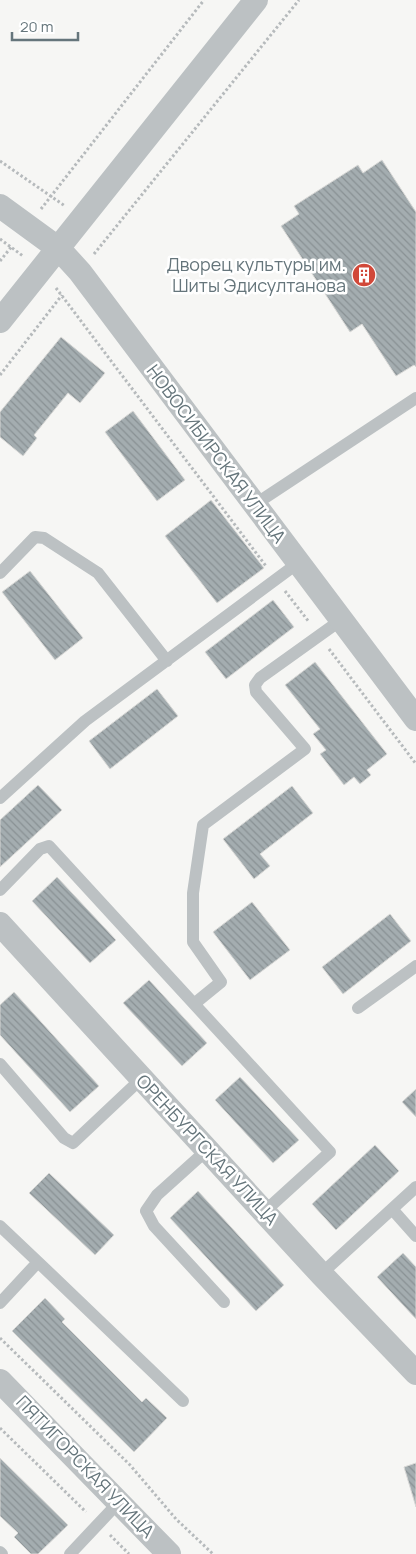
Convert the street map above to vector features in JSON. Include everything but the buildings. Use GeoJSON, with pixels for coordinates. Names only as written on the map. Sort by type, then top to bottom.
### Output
{"type":"FeatureCollection","features":[{"type":"Feature","properties":{"kind":"street"},"geometry":{"type":"LineString","coordinates":[[0,322],[256,0]]}},
{"type":"Feature","properties":{"kind":"street","name":"НОВОСИБИРСКАЯ УЛИЦА"},"geometry":{"type":"LineString","coordinates":[[0,206],[59,249],[80,272],[416,720]]}},
{"type":"Feature","properties":{"kind":"street","name":"ОРЕНБУРГСКАЯ УЛИЦА"},"geometry":{"type":"LineString","coordinates":[[0,924],[321,1274],[416,1374]]}},
{"type":"Feature","properties":{"kind":"street","name":"ПЯТИГОРСКАЯ УЛИЦА"},"geometry":{"type":"LineString","coordinates":[[0,1381],[169,1554]]}},
{"type":"Feature","properties":{"kind":"lane"},"geometry":{"type":"LineString","coordinates":[[254,505],[416,398]]}},
{"type":"Feature","properties":{"kind":"lane"},"geometry":{"type":"LineString","coordinates":[[0,573],[30,541],[36,537],[44,538],[98,573],[166,661]]}},
{"type":"Feature","properties":{"kind":"lane"},"geometry":{"type":"LineString","coordinates":[[0,798],[85,721],[298,563]]}},
{"type":"Feature","properties":{"kind":"lane"},"geometry":{"type":"LineString","coordinates":[[194,1004],[221,982],[193,942],[194,893],[203,825],[305,749],[256,692],[255,685],[260,678],[341,620]]}},
{"type":"Feature","properties":{"kind":"lane"},"geometry":{"type":"LineString","coordinates":[[0,890],[40,849],[49,846],[330,1152],[264,1212]]}},
{"type":"Feature","properties":{"kind":"lane"},"geometry":{"type":"LineString","coordinates":[[358,1008],[416,966]]}},
{"type":"Feature","properties":{"kind":"lane"},"geometry":{"type":"LineString","coordinates":[[0,1064],[64,1138],[74,1143],[141,1079]]}},
{"type":"Feature","properties":{"kind":"lane"},"geometry":{"type":"LineString","coordinates":[[207,1150],[157,1195],[146,1212],[154,1226],[224,1302]]}},
{"type":"Feature","properties":{"kind":"lane"},"geometry":{"type":"LineString","coordinates":[[321,1274],[416,1187]]}},
{"type":"Feature","properties":{"kind":"lane"},"geometry":{"type":"LineString","coordinates":[[392,1210],[416,1236]]}},
{"type":"Feature","properties":{"kind":"lane"},"geometry":{"type":"LineString","coordinates":[[0,1226],[183,1401]]}},
{"type":"Feature","properties":{"kind":"lane"},"geometry":{"type":"LineString","coordinates":[[0,1303],[38,1262]]}},
{"type":"Feature","properties":{"kind":"lane"},"geometry":{"type":"LineString","coordinates":[[70,1554],[119,1502]]}},
{"type":"Feature","properties":{"kind":"path"},"geometry":{"type":"LineString","coordinates":[[0,261],[204,0]]}},
{"type":"Feature","properties":{"kind":"path"},"geometry":{"type":"LineString","coordinates":[[0,376],[80,272],[299,0]]}},
{"type":"Feature","properties":{"kind":"path"},"geometry":{"type":"LineString","coordinates":[[0,161],[82,218]]}},
{"type":"Feature","properties":{"kind":"path"},"geometry":{"type":"LineString","coordinates":[[0,239],[41,270],[416,764]]}},
{"type":"Feature","properties":{"kind":"path"},"geometry":{"type":"LineString","coordinates":[[0,1338],[130,1465],[176,1519],[213,1554]]}},
{"type":"Feature","properties":{"kind":"path"},"geometry":{"type":"LineString","coordinates":[[0,1428],[129,1554]]}},
{"type":"Feature","properties":{"kind":"place","name":"Дворец культуры им. Шиты Эдисултанова"},"geometry":{"type":"Point","coordinates":[364,275]}}]}
